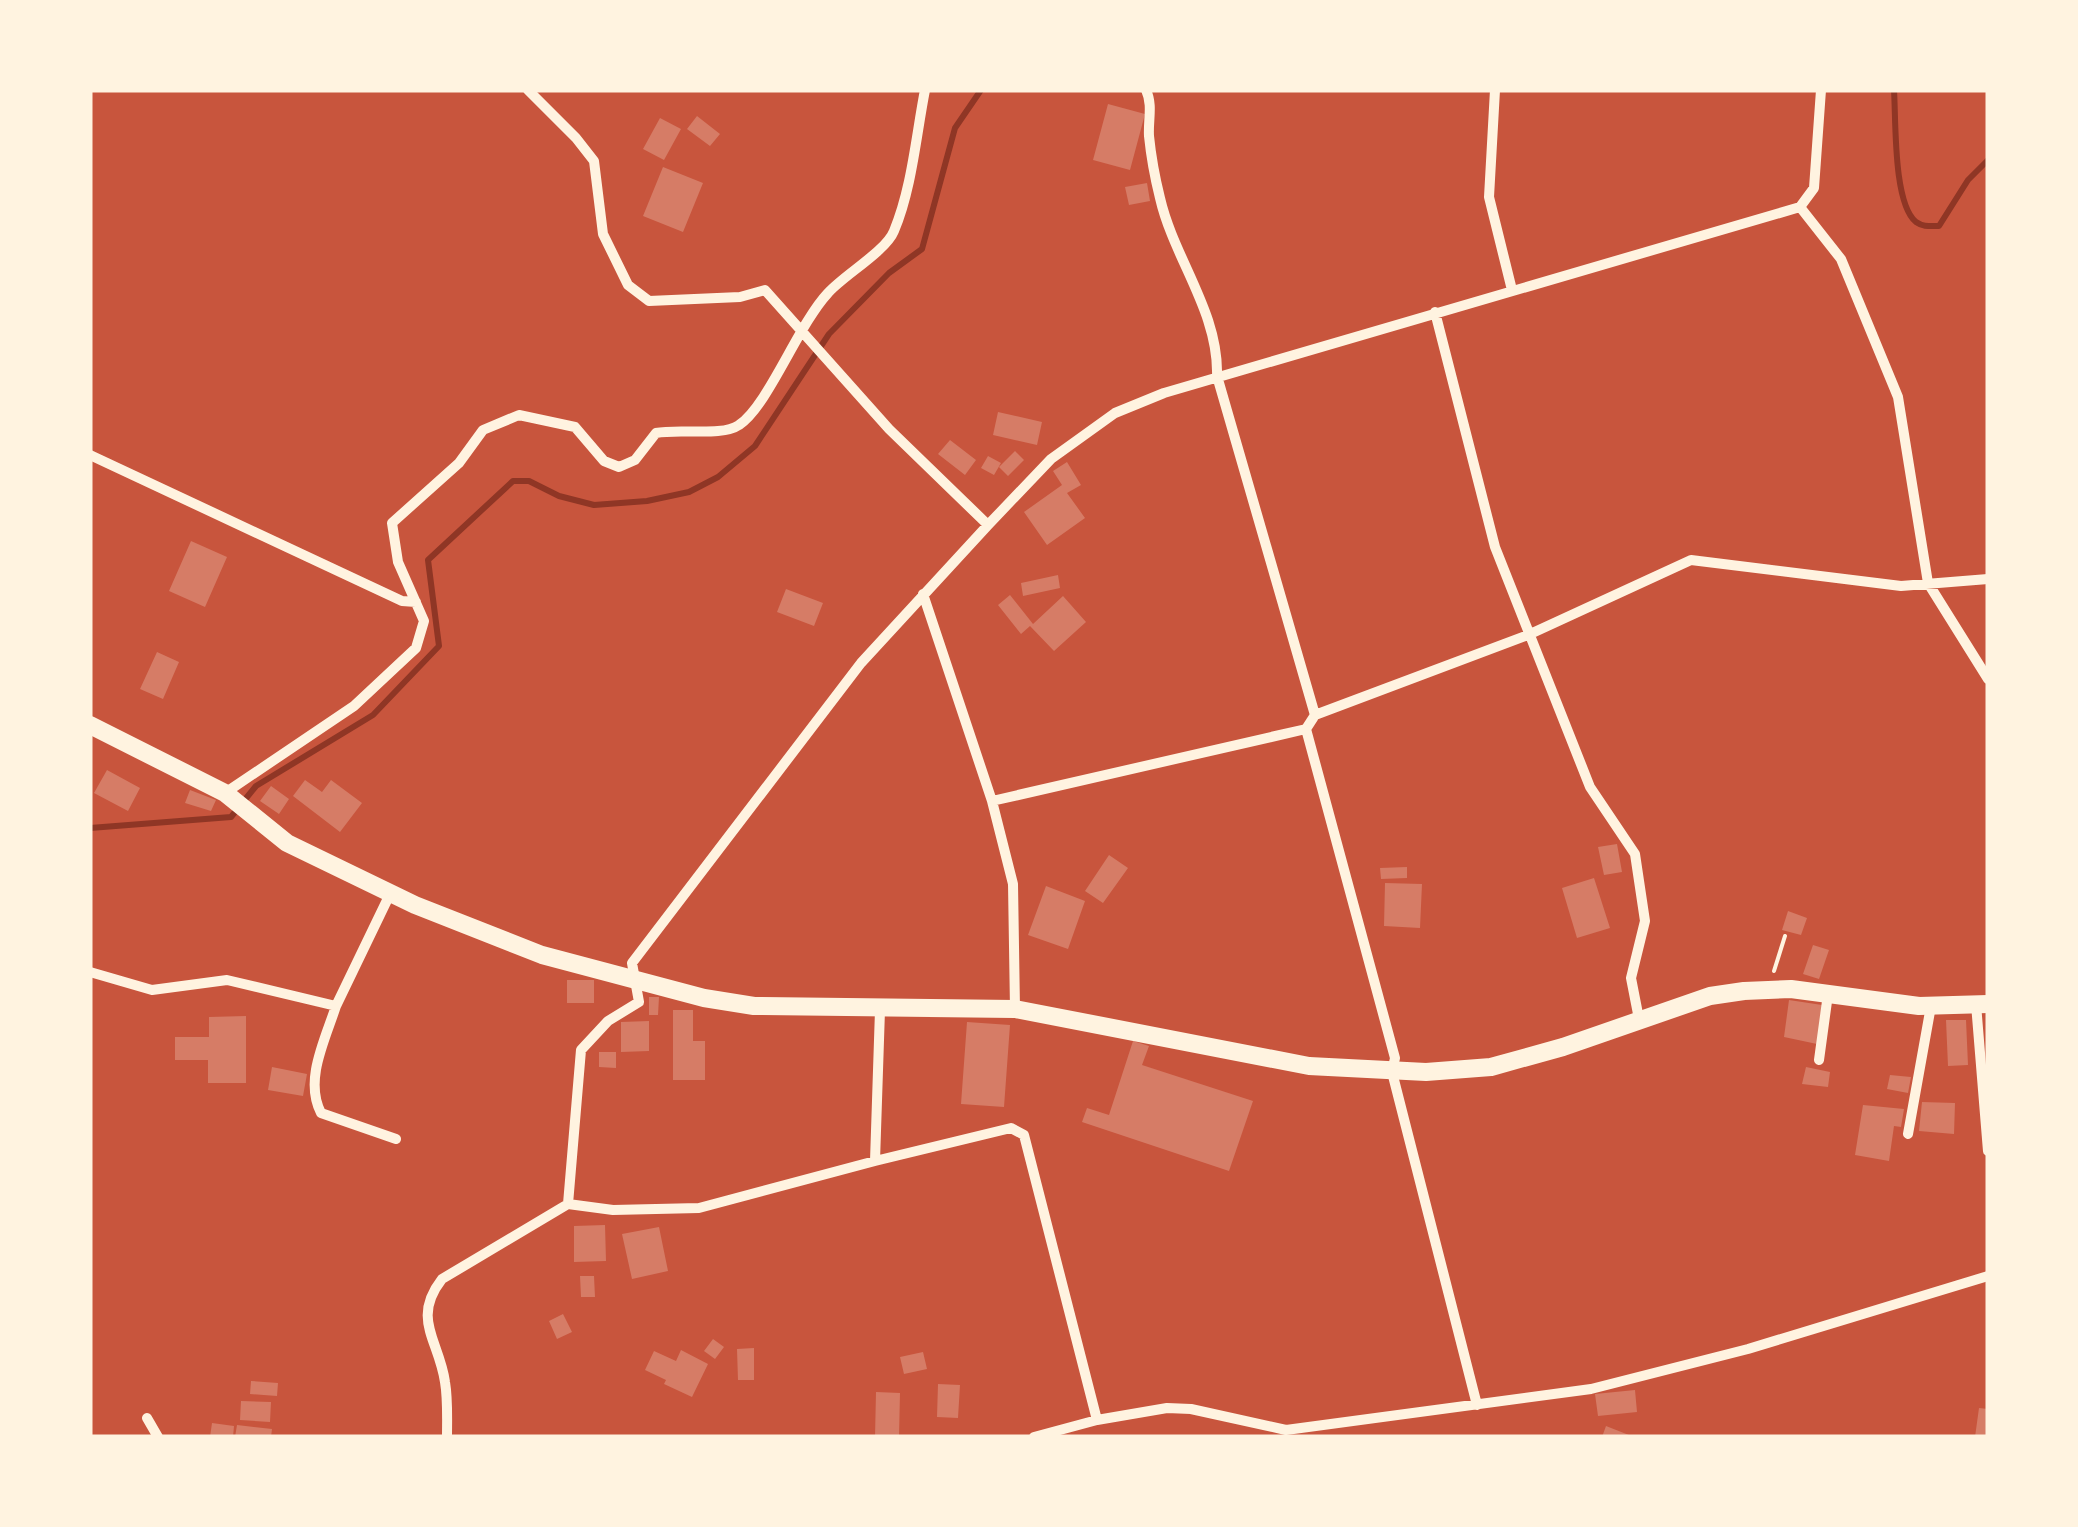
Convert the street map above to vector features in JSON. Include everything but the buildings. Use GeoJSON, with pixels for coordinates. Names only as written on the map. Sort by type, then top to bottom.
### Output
{"type":"FeatureCollection","features":[{"type":"Feature","properties":{"kind":"main road"},"geometry":{"type":"LineString","coordinates":[[90,725],[226,793],[287,843],[473,930],[542,955],[704,998],[754,1006],[1015,1010],[1310,1066],[1392,1072],[1491,1066],[1563,1047],[1710,996],[1768,990],[1930,1006],[1982,1004]]}},
{"type":"Feature","properties":{"kind":"street"},"geometry":{"type":"LineString","coordinates":[[528,90],[594,161],[603,234],[628,285],[650,301],[740,298],[765,290],[889,430],[988,525]]}},
{"type":"Feature","properties":{"kind":"street"},"geometry":{"type":"LineString","coordinates":[[226,793],[354,706],[416,648],[424,622],[398,562],[392,523],[460,463],[483,430],[519,415],[575,427],[604,462],[619,467],[635,460],[656,433],[675,429],[722,431],[739,426],[760,401],[799,331],[828,292],[893,236],[904,200],[925,90]]}},
{"type":"Feature","properties":{"kind":"street"},"geometry":{"type":"LineString","coordinates":[[1146,90],[1160,200],[1203,303],[1217,359],[1217,376],[1316,716]]}},
{"type":"Feature","properties":{"kind":"street"},"geometry":{"type":"LineString","coordinates":[[1495,90],[1489,197],[1512,290]]}},
{"type":"Feature","properties":{"kind":"street"},"geometry":{"type":"LineString","coordinates":[[568,1204],[570,1144],[581,1050],[608,1021],[640,1002],[632,964],[861,662],[1051,459],[1115,414],[1164,392],[1800,207],[1814,188],[1821,90]]}},
{"type":"Feature","properties":{"kind":"street"},"geometry":{"type":"LineString","coordinates":[[1800,207],[1841,259],[1898,397],[1928,583],[1988,679]]}},
{"type":"Feature","properties":{"kind":"street"},"geometry":{"type":"LineString","coordinates":[[1434,312],[1496,547],[1528,635],[1590,788],[1634,854],[1645,922],[1631,978],[1640,1019]]}},
{"type":"Feature","properties":{"kind":"street"},"geometry":{"type":"LineString","coordinates":[[90,455],[402,601],[416,602]]}},
{"type":"Feature","properties":{"kind":"street"},"geometry":{"type":"LineString","coordinates":[[992,802],[1306,730],[1316,716],[1528,635],[1691,560],[1901,586],[1988,579]]}},
{"type":"Feature","properties":{"kind":"street"},"geometry":{"type":"LineString","coordinates":[[924,594],[992,802],[1012,884],[1015,1010]]}},
{"type":"Feature","properties":{"kind":"street"},"geometry":{"type":"LineString","coordinates":[[1306,730],[1395,1058],[1392,1072],[1476,1405]]}},
{"type":"Feature","properties":{"kind":"street"},"geometry":{"type":"LineString","coordinates":[[390,894],[336,1006],[316,1067],[312,1098],[320,1114],[396,1138]]}},
{"type":"Feature","properties":{"kind":"street"},"geometry":{"type":"LineString","coordinates":[[90,972],[152,990],[227,980],[336,1006]]}},
{"type":"Feature","properties":{"kind":"street"},"geometry":{"type":"LineString","coordinates":[[1819,1060],[1828,994]]}},
{"type":"Feature","properties":{"kind":"street"},"geometry":{"type":"LineString","coordinates":[[1982,1004],[1988,1151]]}},
{"type":"Feature","properties":{"kind":"street"},"geometry":{"type":"LineString","coordinates":[[1908,1134],[1930,1006]]}},
{"type":"Feature","properties":{"kind":"street"},"geometry":{"type":"LineString","coordinates":[[875,1161],[880,1010]]}},
{"type":"Feature","properties":{"kind":"street"},"geometry":{"type":"LineString","coordinates":[[447,1437],[445,1380],[426,1314],[430,1295],[442,1279],[568,1204],[613,1210],[699,1208],[1011,1128],[1024,1135],[1097,1420]]}},
{"type":"Feature","properties":{"kind":"street"},"geometry":{"type":"LineString","coordinates":[[1034,1437],[1097,1420],[1166,1408],[1191,1409],[1286,1430],[1591,1388],[1748,1349],[1988,1276]]}},
{"type":"Feature","properties":{"kind":"street"},"geometry":{"type":"LineString","coordinates":[[148,1418],[158,1437]]}},
{"type":"Feature","properties":{"kind":"path"},"geometry":{"type":"LineString","coordinates":[[1768,990],[1785,936]]}},
{"type":"Feature","properties":{"kind":"waterway"},"geometry":{"type":"LineString","coordinates":[[90,828],[231,817],[256,786],[373,715],[439,646],[428,560],[513,481],[529,481],[559,496],[594,505],[647,501],[689,492],[718,477],[755,446],[829,334],[889,273],[922,249],[955,128],[981,90]]}},
{"type":"Feature","properties":{"kind":"waterway"},"geometry":{"type":"LineString","coordinates":[[1894,90],[1899,180],[1903,198],[1916,222],[1939,226],[1968,180],[1988,160]]}}]}
